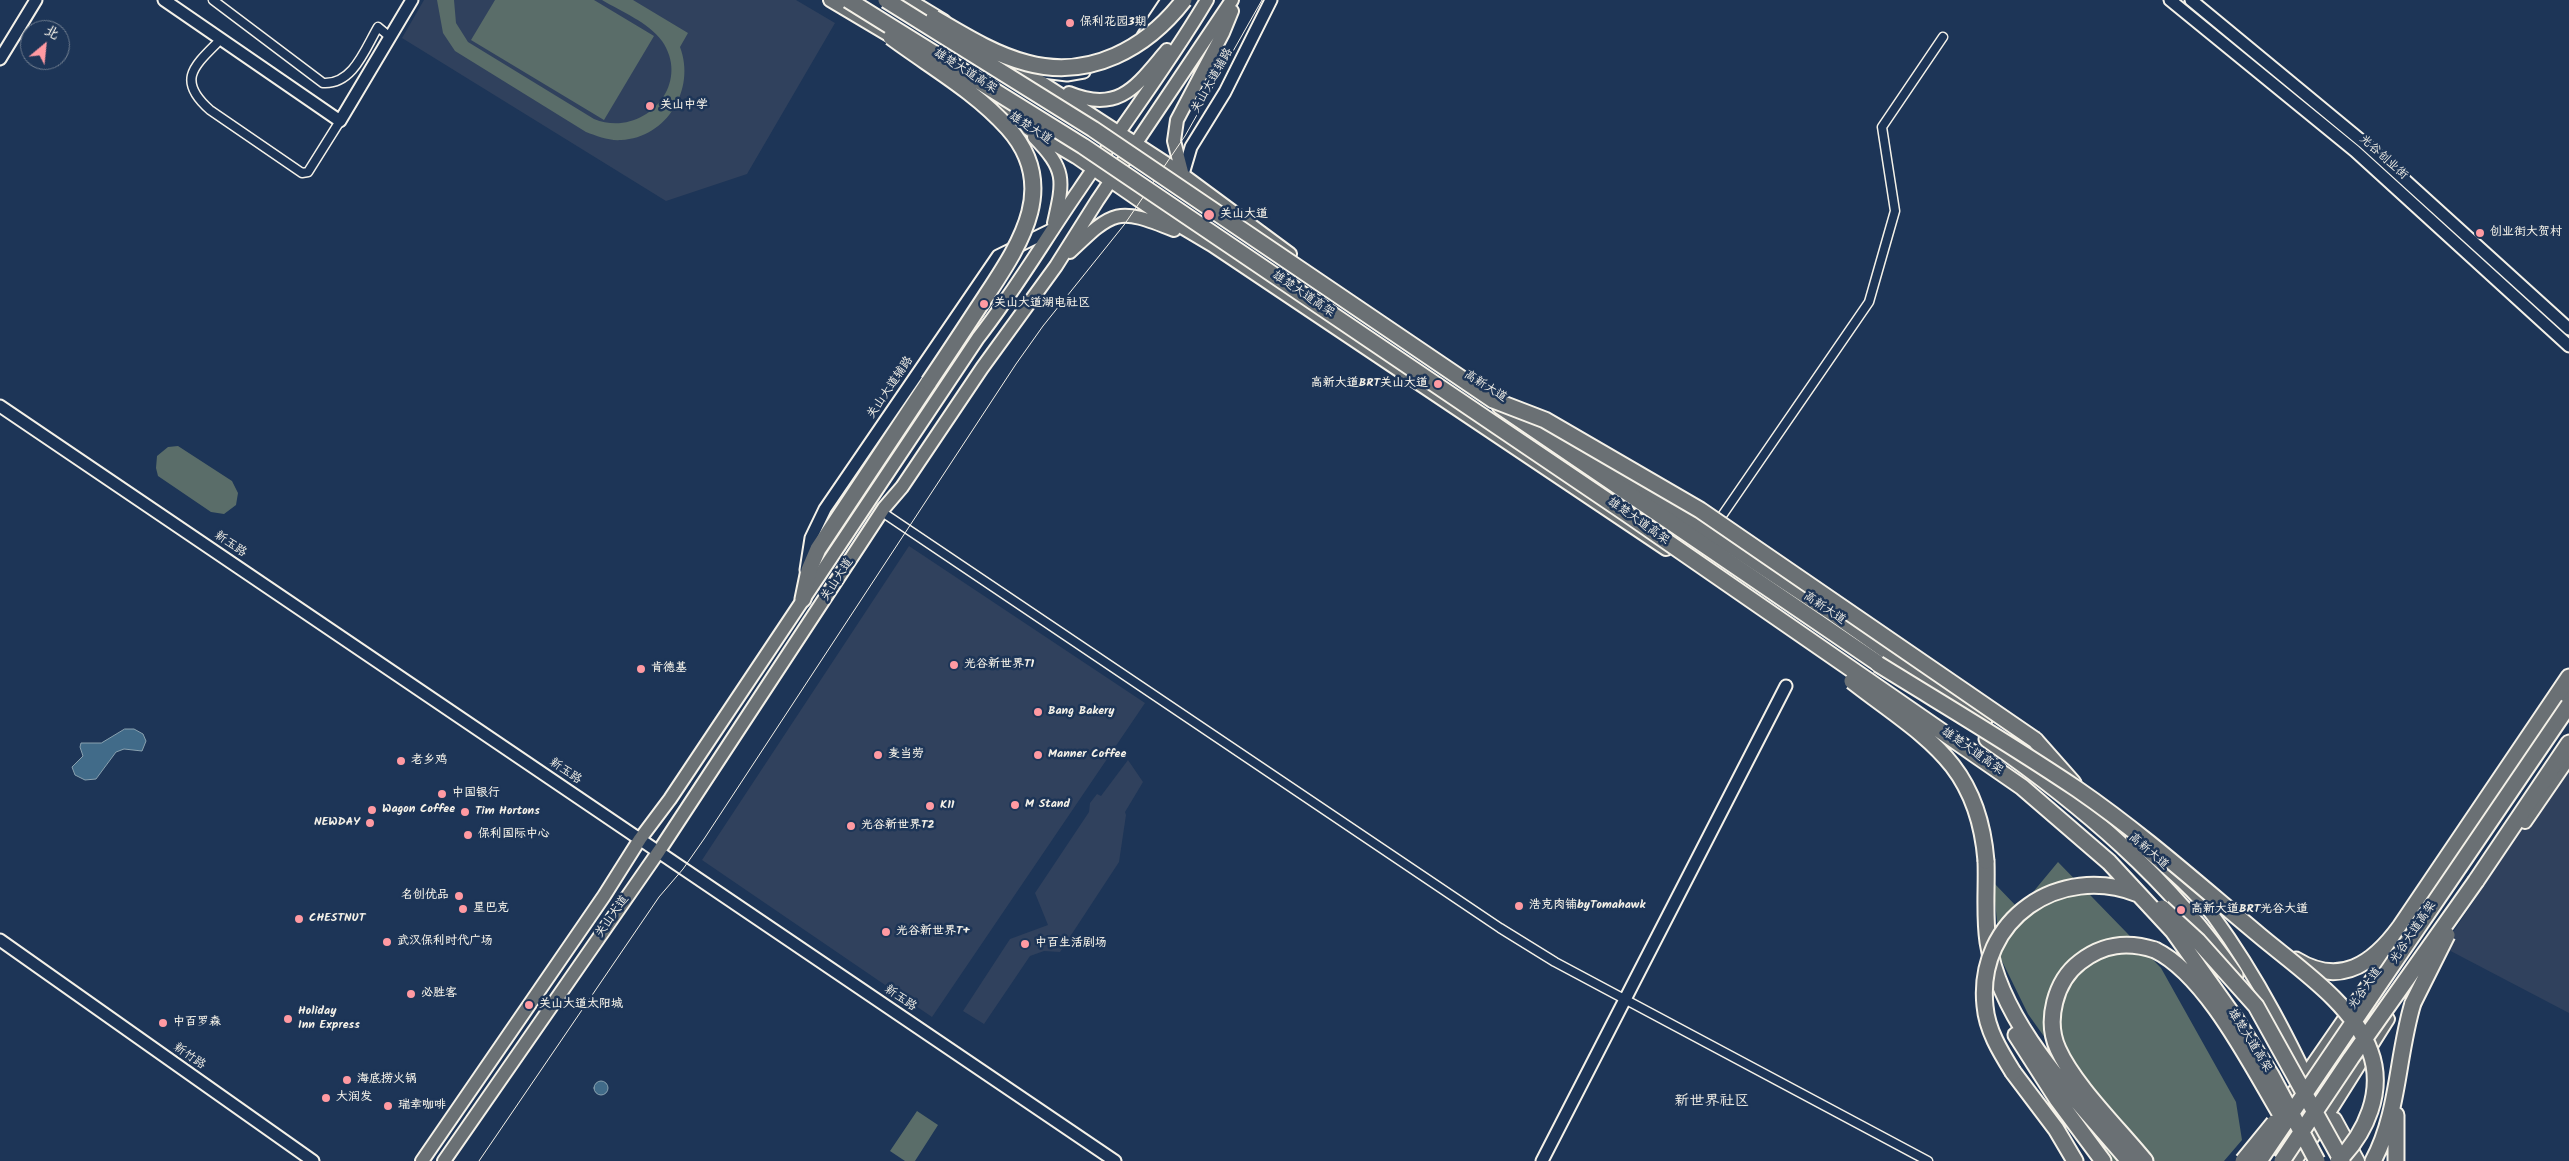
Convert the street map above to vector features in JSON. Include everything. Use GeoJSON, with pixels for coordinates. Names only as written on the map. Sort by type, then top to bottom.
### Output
{"type":"FeatureCollection","features":[{"type":"Feature","properties":{"kind":"highway"},"geometry":{"type":"LineString","coordinates":[[804,598],[809,570],[818,549],[1021,240],[1026,229],[1032,202],[1031,174],[1027,159],[1019,142],[980,101],[842,0]]}},
{"type":"Feature","properties":{"kind":"highway","name":"雄楚大道高架"},"geometry":{"type":"LineString","coordinates":[[848,0],[1083,146],[1720,579],[2022,787],[2109,862],[2173,931],[2208,977],[2270,1075],[2317,1161]]}},
{"type":"Feature","properties":{"kind":"highway","name":"雄楚大道高架"},"geometry":{"type":"LineString","coordinates":[[886,0],[1093,129],[1878,664],[2030,769],[2088,814],[2194,919],[2256,1006],[2342,1161]]}},
{"type":"Feature","properties":{"kind":"highway"},"geometry":{"type":"LineString","coordinates":[[902,0],[1009,57],[1028,63],[1059,67],[1093,64],[1116,57],[1152,35],[1184,0]]}},
{"type":"Feature","properties":{"kind":"highway"},"geometry":{"type":"LineString","coordinates":[[1493,400],[1545,420],[1700,510],[2035,740],[2094,806]]}},
{"type":"Feature","properties":{"kind":"highway"},"geometry":{"type":"LineString","coordinates":[[1720,579],[1925,738],[1951,762],[1968,788],[1982,826],[1986,861],[1988,941],[1993,980],[2011,1026],[2026,1054],[2103,1161]]}},
{"type":"Feature","properties":{"kind":"highway"},"geometry":{"type":"LineString","coordinates":[[1878,664],[2076,788],[2146,840],[2271,945],[2350,1016],[2361,1031],[2371,1053],[2375,1082],[2371,1110],[2363,1128],[2338,1161]]}},
{"type":"Feature","properties":{"kind":"highway"},"geometry":{"type":"LineString","coordinates":[[2271,945],[2310,968],[2321,971],[2338,972],[2353,968],[2379,953],[2400,927],[2569,677]]}},
{"type":"Feature","properties":{"kind":"highway","name":"光谷大道高架"},"geometry":{"type":"LineString","coordinates":[[2259,1161],[2569,705]]}},
{"type":"Feature","properties":{"kind":"highway","name":"光谷大道高架"},"geometry":{"type":"LineString","coordinates":[[2282,1161],[2569,743]]}},
{"type":"Feature","properties":{"kind":"highway"},"geometry":{"type":"LineString","coordinates":[[2396,1161],[2398,1080],[2402,1046],[2414,1003],[2476,880]]}},
{"type":"Feature","properties":{"kind":"highway"},"geometry":{"type":"LineString","coordinates":[[2075,1161],[2056,1129],[2013,1072],[1994,1040],[1988,1023],[1985,987],[1992,953],[2000,937],[2024,908],[2038,898],[2073,886],[2106,884],[2144,896],[2182,924],[2256,1006]]}},
{"type":"Feature","properties":{"kind":"highway"},"geometry":{"type":"LineString","coordinates":[[1988,941],[1996,975],[2011,1008],[2034,1048],[2129,1161]]}},
{"type":"Feature","properties":{"kind":"highway"},"geometry":{"type":"LineString","coordinates":[[2145,1161],[2067,1066],[2053,1034],[2055,1000],[2068,974],[2094,952],[2122,945],[2141,946],[2155,950],[2171,958],[2190,974],[2226,1025],[2307,1157]]}},
{"type":"Feature","properties":{"kind":"highway"},"geometry":{"type":"LineString","coordinates":[[2242,1161],[2358,1015]]}},
{"type":"Feature","properties":{"kind":"highway"},"geometry":{"type":"LineString","coordinates":[[2373,1161],[2384,1137],[2398,1080]]}},
{"type":"Feature","properties":{"kind":"main road"},"geometry":{"type":"LineString","coordinates":[[0,59],[36,0]]}},
{"type":"Feature","properties":{"kind":"main road"},"geometry":{"type":"LineString","coordinates":[[164,0],[340,121],[412,0]]}},
{"type":"Feature","properties":{"kind":"main road","name":"雄楚大道"},"geometry":{"type":"LineString","coordinates":[[830,0],[926,57],[1022,125],[1094,169],[1153,210],[1212,245]]}},
{"type":"Feature","properties":{"kind":"main road"},"geometry":{"type":"LineString","coordinates":[[909,0],[1045,83],[1119,134],[1179,172]]}},
{"type":"Feature","properties":{"kind":"main road"},"geometry":{"type":"LineString","coordinates":[[1010,62],[1049,74],[1067,75],[1104,67],[1118,59],[1138,41],[1167,0]]}},
{"type":"Feature","properties":{"kind":"main road"},"geometry":{"type":"LineString","coordinates":[[1045,83],[1086,100],[1104,100],[1120,96],[1133,89],[1197,16],[1177,0]]}},
{"type":"Feature","properties":{"kind":"main road","name":"关山大道"},"geometry":{"type":"LineString","coordinates":[[422,1161],[604,896],[640,839],[670,799],[1053,229],[1119,134],[1207,0]]}},
{"type":"Feature","properties":{"kind":"main road","name":"关山大道"},"geometry":{"type":"LineString","coordinates":[[444,1161],[658,852],[882,512],[902,487],[982,368],[1056,266],[1110,181],[1232,0]]}},
{"type":"Feature","properties":{"kind":"main road"},"geometry":{"type":"LineString","coordinates":[[1179,172],[1174,130],[1177,120],[1224,33],[1236,0]]}},
{"type":"Feature","properties":{"kind":"main road","name":"关山大道辅路"},"geometry":{"type":"LineString","coordinates":[[1179,172],[1191,147],[1225,92],[1271,0]]}},
{"type":"Feature","properties":{"kind":"main road","name":"光谷创业街"},"geometry":{"type":"LineString","coordinates":[[2170,0],[2355,151],[2569,346]]}},
{"type":"Feature","properties":{"kind":"main road","name":"光谷创业街"},"geometry":{"type":"LineString","coordinates":[[2191,0],[2206,5],[2364,142],[2569,329]]}},
{"type":"Feature","properties":{"kind":"main road"},"geometry":{"type":"LineString","coordinates":[[2195,21],[2206,5]]}},
{"type":"Feature","properties":{"kind":"main road"},"geometry":{"type":"LineString","coordinates":[[1022,125],[1052,156],[1059,171],[1060,198],[1053,229]]}},
{"type":"Feature","properties":{"kind":"main road","name":"高新大道"},"geometry":{"type":"LineString","coordinates":[[1179,172],[1331,284],[1450,365],[1710,533],[1832,615],[2026,751],[2094,806],[2163,865],[2214,916],[2263,994],[2290,1042],[2325,1116],[2335,1118],[2358,1161]]}},
{"type":"Feature","properties":{"kind":"main road"},"geometry":{"type":"LineString","coordinates":[[1056,266],[1100,224],[1114,216],[1138,216],[1212,245],[1725,589],[2033,802],[2106,867],[2169,935],[2201,977],[2282,1110],[2307,1157]]}},
{"type":"Feature","properties":{"kind":"main road","name":"关山大道辅路"},"geometry":{"type":"LineString","coordinates":[[804,598],[807,554],[811,538],[830,502],[998,256],[1053,229]]}},
{"type":"Feature","properties":{"kind":"main road","name":"新玉路"},"geometry":{"type":"LineString","coordinates":[[0,406],[1115,1161]]}},
{"type":"Feature","properties":{"kind":"main road"},"geometry":{"type":"LineString","coordinates":[[1542,1161],[1626,1001],[1786,686]]}},
{"type":"Feature","properties":{"kind":"main road","name":"光谷大道"},"geometry":{"type":"LineString","coordinates":[[2248,1161],[2569,694]]}},
{"type":"Feature","properties":{"kind":"main road"},"geometry":{"type":"LineString","coordinates":[[2295,1161],[2307,1157],[2325,1116],[2370,1044],[2569,758]]}},
{"type":"Feature","properties":{"kind":"main road","name":"新竹路"},"geometry":{"type":"LineString","coordinates":[[0,940],[313,1161]]}},
{"type":"Feature","properties":{"kind":"street"},"geometry":{"type":"LineString","coordinates":[[213,0],[323,82],[342,80],[354,68],[378,27],[390,37]]}},
{"type":"Feature","properties":{"kind":"street"},"geometry":{"type":"LineString","coordinates":[[1710,533],[1870,302],[1895,211],[1882,127],[1943,36]]}},
{"type":"Feature","properties":{"kind":"street"},"geometry":{"type":"LineString","coordinates":[[220,40],[192,70],[190,84],[210,110],[302,173],[308,172],[340,121]]}},
{"type":"Feature","properties":{"kind":"street"},"geometry":{"type":"LineString","coordinates":[[882,512],[1500,928],[1555,962],[1626,1001],[1928,1161]]}},
{"type":"Feature","properties":{"kind":"shaded area","name":"关山中学"},"geometry":{"type":"Polygon","coordinates":[[[424,0],[796,0],[835,23],[747,174],[666,201],[402,38],[424,0]]]}},
{"type":"Feature","properties":{"kind":"shaded area"},"geometry":{"type":"Polygon","coordinates":[[[437,0],[454,0],[456,23],[468,42],[594,119],[612,123],[629,122],[645,115],[658,104],[667,91],[671,75],[670,58],[662,41],[656,34],[650,28],[602,0],[633,0],[688,33],[680,47],[684,63],[684,79],[674,109],[652,131],[637,137],[612,140],[586,132],[455,51],[443,33],[437,0]]]}},
{"type":"Feature","properties":{"kind":"shaded area"},"geometry":{"type":"Polygon","coordinates":[[[495,0],[594,0],[654,36],[604,120],[471,40],[495,0]]]}},
{"type":"Feature","properties":{"kind":"shaded area"},"geometry":{"type":"Polygon","coordinates":[[[178,446],[232,481],[238,493],[236,505],[224,514],[211,512],[158,476],[156,468],[157,456],[168,447],[178,446]]]}},
{"type":"Feature","properties":{"kind":"shaded area"},"geometry":{"type":"Polygon","coordinates":[[[909,546],[1145,703],[932,1017],[702,860],[909,546]]]}},
{"type":"Feature","properties":{"kind":"shaded area"},"geometry":{"type":"Polygon","coordinates":[[[125,729],[134,729],[143,734],[146,741],[142,751],[124,749],[116,752],[96,779],[85,780],[75,775],[72,767],[83,756],[80,747],[81,743],[101,743],[125,729]]]}},
{"type":"Feature","properties":{"kind":"shaded area"},"geometry":{"type":"Polygon","coordinates":[[[2569,759],[2569,1013],[2443,947],[2569,759]]]}},
{"type":"Feature","properties":{"kind":"shaded area"},"geometry":{"type":"Polygon","coordinates":[[[1128,760],[1143,782],[1125,812],[1119,862],[1060,952],[1044,951],[1030,956],[984,1024],[963,1011],[1010,939],[1048,925],[1035,893],[1089,812],[1090,803],[1097,794],[1101,796],[1128,760]]]}},
{"type":"Feature","properties":{"kind":"shaded area"},"geometry":{"type":"Polygon","coordinates":[[[2058,862],[2161,968],[2236,1102],[2242,1140],[2224,1161],[2096,1161],[2068,1070],[2028,1014],[2001,959],[1993,882],[2019,909],[2058,862]]]}},
{"type":"Feature","properties":{"kind":"shaded area"},"geometry":{"type":"Polygon","coordinates":[[[601,1081],[606,1083],[608,1088],[606,1093],[601,1095],[596,1093],[594,1088],[596,1083],[601,1081]]]}},
{"type":"Feature","properties":{"kind":"shaded area"},"geometry":{"type":"Polygon","coordinates":[[[917,1111],[938,1125],[915,1161],[905,1161],[890,1151],[917,1111]]]}},
{"type":"Feature","properties":{"kind":"tram line"},"geometry":{"type":"LineString","coordinates":[[479,1161],[659,897],[683,869],[704,839],[1016,364],[1043,326],[1124,225],[1185,136],[1262,0]]}},
{"type":"Feature","properties":{"kind":"place","name":"保利花园3期"},"geometry":{"type":"Point","coordinates":[1070,23]}},
{"type":"Feature","properties":{"kind":"place","name":"关山中学"},"geometry":{"type":"Point","coordinates":[650,106]}},
{"type":"Feature","properties":{"kind":"place","name":"关山大道"},"geometry":{"type":"Point","coordinates":[1209,215]}},
{"type":"Feature","properties":{"kind":"place","name":"创业街大贺村"},"geometry":{"type":"Point","coordinates":[2480,233]}},
{"type":"Feature","properties":{"kind":"place","name":"关山大道湖电社区"},"geometry":{"type":"Point","coordinates":[984,304]}},
{"type":"Feature","properties":{"kind":"place","name":"高新大道BRT关山大道"},"geometry":{"type":"Point","coordinates":[1438,384]}},
{"type":"Feature","properties":{"kind":"place","name":"光谷新世界T1"},"geometry":{"type":"Point","coordinates":[954,665]}},
{"type":"Feature","properties":{"kind":"place","name":"肯德基"},"geometry":{"type":"Point","coordinates":[641,669]}},
{"type":"Feature","properties":{"kind":"place","name":"Bang Bakery"},"geometry":{"type":"Point","coordinates":[1038,712]}},
{"type":"Feature","properties":{"kind":"place","name":"麦当劳"},"geometry":{"type":"Point","coordinates":[878,755]}},
{"type":"Feature","properties":{"kind":"place","name":"Manner Coffee"},"geometry":{"type":"Point","coordinates":[1038,755]}},
{"type":"Feature","properties":{"kind":"place","name":"老乡鸡"},"geometry":{"type":"Point","coordinates":[401,761]}},
{"type":"Feature","properties":{"kind":"place","name":"中国银行"},"geometry":{"type":"Point","coordinates":[442,794]}},
{"type":"Feature","properties":{"kind":"place","name":"M Stand"},"geometry":{"type":"Point","coordinates":[1015,805]}},
{"type":"Feature","properties":{"kind":"place","name":"K11"},"geometry":{"type":"Point","coordinates":[930,806]}},
{"type":"Feature","properties":{"kind":"place","name":"Wagon Coffee"},"geometry":{"type":"Point","coordinates":[372,810]}},
{"type":"Feature","properties":{"kind":"place","name":"Tim Hortons"},"geometry":{"type":"Point","coordinates":[465,812]}},
{"type":"Feature","properties":{"kind":"place","name":"NEWDAY"},"geometry":{"type":"Point","coordinates":[370,823]}},
{"type":"Feature","properties":{"kind":"place","name":"光谷新世界T2"},"geometry":{"type":"Point","coordinates":[851,826]}},
{"type":"Feature","properties":{"kind":"place","name":"保利国际中心"},"geometry":{"type":"Point","coordinates":[468,835]}},
{"type":"Feature","properties":{"kind":"place","name":"名创优品"},"geometry":{"type":"Point","coordinates":[459,896]}},
{"type":"Feature","properties":{"kind":"place","name":"浩克肉铺byTomahawk"},"geometry":{"type":"Point","coordinates":[1519,906]}},
{"type":"Feature","properties":{"kind":"place","name":"星巴克"},"geometry":{"type":"Point","coordinates":[463,909]}},
{"type":"Feature","properties":{"kind":"place","name":"高新大道BRT光谷大道"},"geometry":{"type":"Point","coordinates":[2181,910]}},
{"type":"Feature","properties":{"kind":"place","name":"CHESTNUT"},"geometry":{"type":"Point","coordinates":[299,919]}},
{"type":"Feature","properties":{"kind":"place","name":"光谷新世界T+"},"geometry":{"type":"Point","coordinates":[886,932]}},
{"type":"Feature","properties":{"kind":"place","name":"武汉保利时代广场"},"geometry":{"type":"Point","coordinates":[387,942]}},
{"type":"Feature","properties":{"kind":"place","name":"中百生活剧场"},"geometry":{"type":"Point","coordinates":[1025,944]}},
{"type":"Feature","properties":{"kind":"place","name":"必胜客"},"geometry":{"type":"Point","coordinates":[411,994]}},
{"type":"Feature","properties":{"kind":"place","name":"关山大道太阳城"},"geometry":{"type":"Point","coordinates":[529,1005]}},
{"type":"Feature","properties":{"kind":"place","name":"Holiday Inn Express"},"geometry":{"type":"Point","coordinates":[288,1019]}},
{"type":"Feature","properties":{"kind":"place","name":"中百罗森"},"geometry":{"type":"Point","coordinates":[163,1023]}},
{"type":"Feature","properties":{"kind":"place","name":"海底捞火锅"},"geometry":{"type":"Point","coordinates":[347,1080]}},
{"type":"Feature","properties":{"kind":"place","name":"大润发"},"geometry":{"type":"Point","coordinates":[326,1098]}},
{"type":"Feature","properties":{"kind":"place","name":"瑞幸咖啡"},"geometry":{"type":"Point","coordinates":[388,1106]}},
{"type":"Feature","properties":{"kind":"district","name":"新世界社区"},"geometry":{"type":"Point","coordinates":[1712,1102]}}]}
